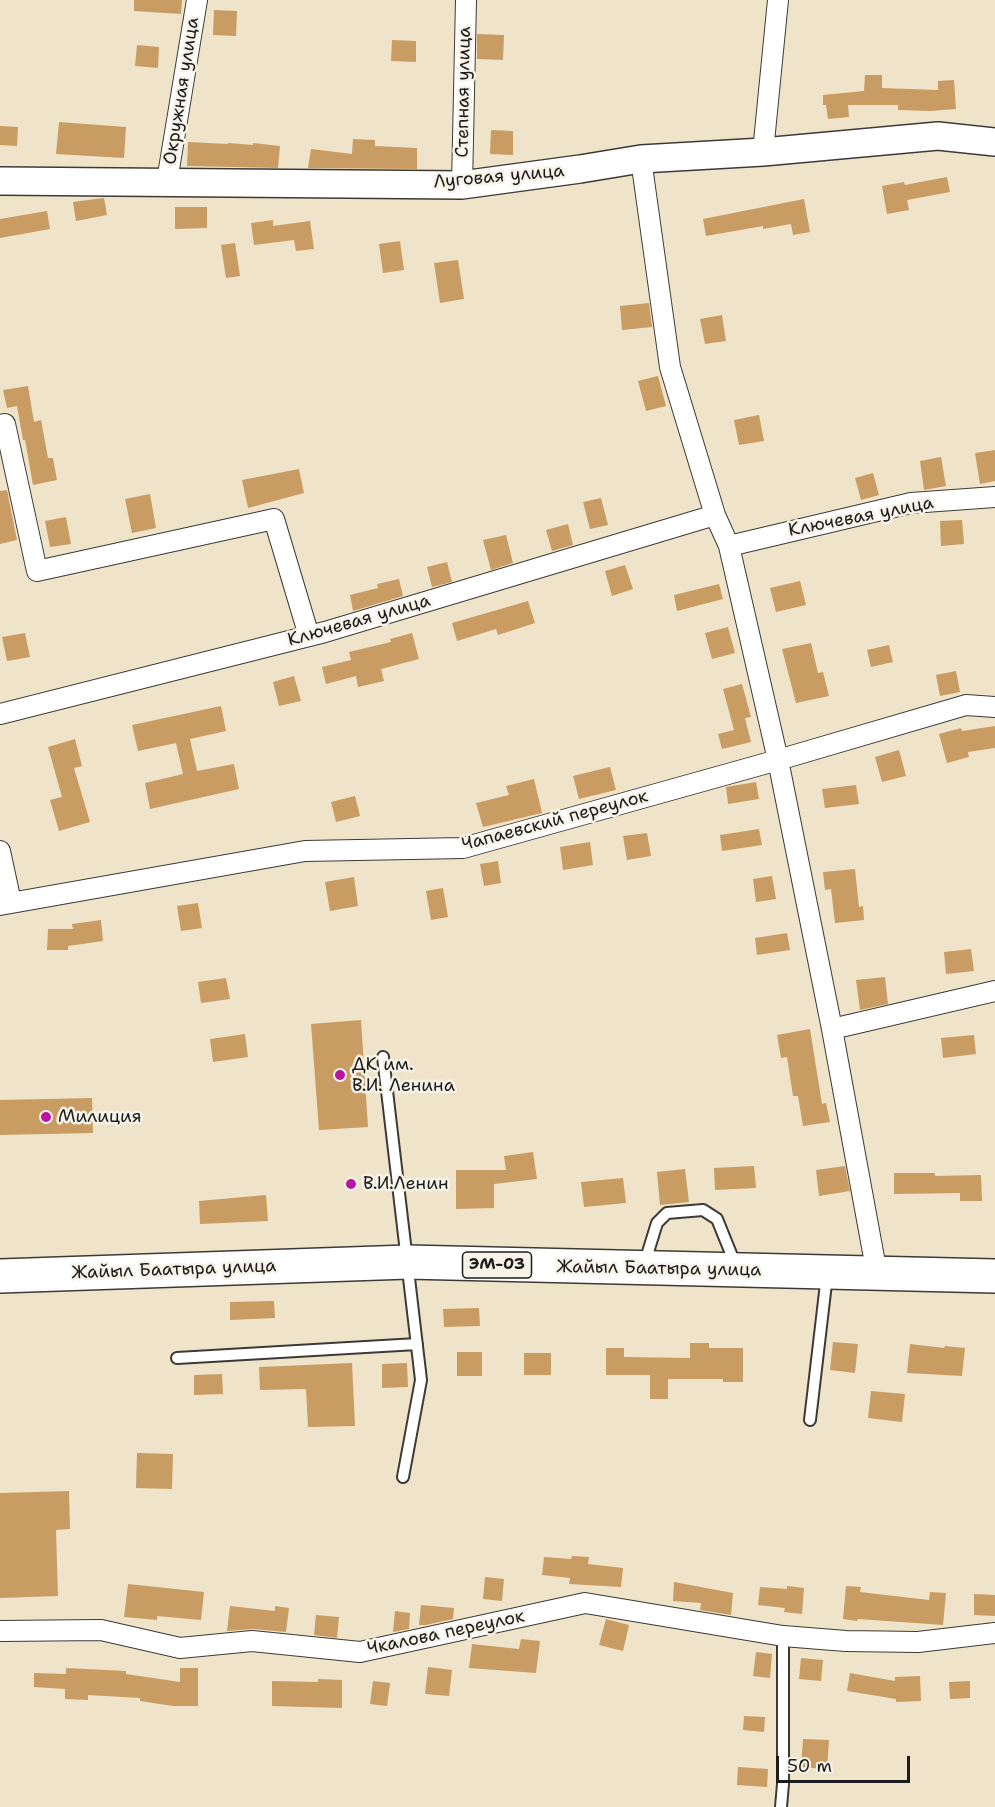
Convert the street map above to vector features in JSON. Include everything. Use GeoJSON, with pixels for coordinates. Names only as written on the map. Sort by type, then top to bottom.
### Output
{"type":"FeatureCollection","features":[{"type":"Feature","properties":{"kind":"highway","name":"Жайыл Баатыра улица"},"geometry":{"type":"LineString","coordinates":[[0,1276],[408,1262],[995,1276]]}},
{"type":"Feature","properties":{"kind":"street","name":"Окружная улица"},"geometry":{"type":"LineString","coordinates":[[167,181],[197,0]]}},
{"type":"Feature","properties":{"kind":"street","name":"Степная улица"},"geometry":{"type":"LineString","coordinates":[[462,184],[466,0]]}},
{"type":"Feature","properties":{"kind":"street"},"geometry":{"type":"LineString","coordinates":[[763,152],[778,0]]}},
{"type":"Feature","properties":{"kind":"street","name":"Луговая улица"},"geometry":{"type":"LineString","coordinates":[[0,181],[462,184],[641,159],[763,152],[938,136],[995,142]]}},
{"type":"Feature","properties":{"kind":"street"},"geometry":{"type":"LineString","coordinates":[[641,159],[670,367],[715,515],[729,546],[778,760],[832,1029],[877,1274]]}},
{"type":"Feature","properties":{"kind":"street"},"geometry":{"type":"LineString","coordinates":[[0,425],[5,424],[37,572],[274,519],[309,636]]}},
{"type":"Feature","properties":{"kind":"street","name":"Ключевая улица"},"geometry":{"type":"LineString","coordinates":[[729,546],[911,503],[995,496]]}},
{"type":"Feature","properties":{"kind":"street","name":"Ключевая улица"},"geometry":{"type":"LineString","coordinates":[[0,714],[309,636],[715,515]]}},
{"type":"Feature","properties":{"kind":"street","name":"Чапаевский переулок"},"geometry":{"type":"LineString","coordinates":[[6,904],[304,851],[463,848],[966,705],[995,707]]}},
{"type":"Feature","properties":{"kind":"street"},"geometry":{"type":"LineString","coordinates":[[0,850],[6,904]]}},
{"type":"Feature","properties":{"kind":"street"},"geometry":{"type":"LineString","coordinates":[[832,1029],[995,991]]}},
{"type":"Feature","properties":{"kind":"street","name":"Чкалова переулок"},"geometry":{"type":"LineString","coordinates":[[0,1631],[101,1630],[180,1648],[252,1641],[360,1652],[585,1603],[783,1636],[846,1641],[918,1642],[995,1633]]}},
{"type":"Feature","properties":{"kind":"lane"},"geometry":{"type":"LineString","coordinates":[[383,1058],[421,1380],[403,1477]]}},
{"type":"Feature","properties":{"kind":"lane"},"geometry":{"type":"LineString","coordinates":[[643,1268],[657,1222],[668,1213],[703,1210],[717,1218],[737,1270]]}},
{"type":"Feature","properties":{"kind":"lane"},"geometry":{"type":"LineString","coordinates":[[810,1420],[827,1273]]}},
{"type":"Feature","properties":{"kind":"lane"},"geometry":{"type":"LineString","coordinates":[[177,1358],[417,1344]]}},
{"type":"Feature","properties":{"kind":"lane"},"geometry":{"type":"LineString","coordinates":[[781,1807],[783,1636]]}},
{"type":"Feature","properties":{"kind":"building"},"geometry":{"type":"Polygon","coordinates":[[[134,0],[182,0],[181,14],[134,11],[134,0]]]}},
{"type":"Feature","properties":{"kind":"building"},"geometry":{"type":"Polygon","coordinates":[[[214,10],[237,11],[236,36],[213,35],[214,10]]]}},
{"type":"Feature","properties":{"kind":"building"},"geometry":{"type":"Polygon","coordinates":[[[477,34],[504,35],[503,60],[477,59],[477,34]]]}},
{"type":"Feature","properties":{"kind":"building"},"geometry":{"type":"Polygon","coordinates":[[[392,40],[416,41],[416,62],[391,61],[392,40]]]}},
{"type":"Feature","properties":{"kind":"building"},"geometry":{"type":"Polygon","coordinates":[[[137,45],[159,47],[158,68],[135,66],[137,45]]]}},
{"type":"Feature","properties":{"kind":"building"},"geometry":{"type":"Polygon","coordinates":[[[865,75],[882,75],[882,88],[938,90],[938,81],[954,80],[956,109],[898,110],[898,105],[848,105],[849,117],[828,119],[826,105],[823,105],[823,95],[864,91],[865,75]]]}},
{"type":"Feature","properties":{"kind":"building"},"geometry":{"type":"Polygon","coordinates":[[[59,122],[126,127],[124,158],[56,154],[59,122]]]}},
{"type":"Feature","properties":{"kind":"building"},"geometry":{"type":"Polygon","coordinates":[[[0,126],[18,127],[17,146],[0,145],[0,126]]]}},
{"type":"Feature","properties":{"kind":"building"},"geometry":{"type":"Polygon","coordinates":[[[491,130],[513,131],[513,155],[490,154],[491,130]]]}},
{"type":"Feature","properties":{"kind":"building"},"geometry":{"type":"Polygon","coordinates":[[[353,139],[375,140],[375,146],[417,148],[417,169],[308,168],[311,149],[352,154],[353,139]]]}},
{"type":"Feature","properties":{"kind":"building"},"geometry":{"type":"Polygon","coordinates":[[[188,142],[253,145],[253,143],[280,146],[278,168],[187,166],[188,142]]]}},
{"type":"Feature","properties":{"kind":"building"},"geometry":{"type":"Polygon","coordinates":[[[947,177],[950,192],[907,200],[909,210],[887,214],[882,186],[904,182],[905,185],[947,177]]]}},
{"type":"Feature","properties":{"kind":"building"},"geometry":{"type":"Polygon","coordinates":[[[104,198],[107,215],[76,221],[73,202],[104,198]]]}},
{"type":"Feature","properties":{"kind":"building"},"geometry":{"type":"Polygon","coordinates":[[[804,199],[810,232],[793,235],[791,224],[763,229],[763,226],[706,236],[703,219],[804,199]]]}},
{"type":"Feature","properties":{"kind":"building"},"geometry":{"type":"Polygon","coordinates":[[[175,207],[207,207],[207,228],[175,229],[175,207]]]}},
{"type":"Feature","properties":{"kind":"building"},"geometry":{"type":"Polygon","coordinates":[[[47,211],[50,229],[0,238],[0,219],[47,211]]]}},
{"type":"Feature","properties":{"kind":"building"},"geometry":{"type":"Polygon","coordinates":[[[273,220],[273,226],[310,221],[314,249],[296,251],[294,240],[254,245],[251,223],[273,220]]]}},
{"type":"Feature","properties":{"kind":"building"},"geometry":{"type":"Polygon","coordinates":[[[400,241],[404,270],[383,273],[379,244],[400,241]]]}},
{"type":"Feature","properties":{"kind":"building"},"geometry":{"type":"Polygon","coordinates":[[[235,243],[240,276],[226,278],[221,245],[235,243]]]}},
{"type":"Feature","properties":{"kind":"building"},"geometry":{"type":"Polygon","coordinates":[[[458,260],[464,299],[440,303],[434,263],[458,260]]]}},
{"type":"Feature","properties":{"kind":"building"},"geometry":{"type":"Polygon","coordinates":[[[649,303],[652,327],[622,330],[620,306],[649,303]]]}},
{"type":"Feature","properties":{"kind":"building"},"geometry":{"type":"Polygon","coordinates":[[[722,315],[726,341],[705,344],[700,319],[722,315]]]}},
{"type":"Feature","properties":{"kind":"building"},"geometry":{"type":"Polygon","coordinates":[[[658,376],[666,406],[646,411],[638,381],[658,376]]]}},
{"type":"Feature","properties":{"kind":"building"},"geometry":{"type":"Polygon","coordinates":[[[28,386],[34,422],[41,420],[48,458],[53,458],[57,480],[33,485],[17,406],[7,408],[3,390],[28,386]]]}},
{"type":"Feature","properties":{"kind":"building"},"geometry":{"type":"Polygon","coordinates":[[[759,415],[764,441],[739,445],[734,420],[759,415]]]}},
{"type":"Feature","properties":{"kind":"building"},"geometry":{"type":"Polygon","coordinates":[[[995,450],[995,481],[980,484],[975,453],[995,450]]]}},
{"type":"Feature","properties":{"kind":"building"},"geometry":{"type":"Polygon","coordinates":[[[941,457],[946,486],[924,490],[920,461],[941,457]]]}},
{"type":"Feature","properties":{"kind":"building"},"geometry":{"type":"Polygon","coordinates":[[[299,469],[304,493],[248,508],[242,480],[299,469]]]}},
{"type":"Feature","properties":{"kind":"building"},"geometry":{"type":"Polygon","coordinates":[[[873,473],[879,495],[861,500],[855,478],[873,473]]]}},
{"type":"Feature","properties":{"kind":"building"},"geometry":{"type":"Polygon","coordinates":[[[7,490],[17,540],[0,544],[0,491],[7,490]]]}},
{"type":"Feature","properties":{"kind":"building"},"geometry":{"type":"Polygon","coordinates":[[[150,494],[156,528],[132,533],[125,499],[150,494]]]}},
{"type":"Feature","properties":{"kind":"building"},"geometry":{"type":"Polygon","coordinates":[[[601,498],[608,525],[590,529],[583,502],[601,498]]]}},
{"type":"Feature","properties":{"kind":"building"},"geometry":{"type":"Polygon","coordinates":[[[66,517],[71,544],[50,547],[45,521],[66,517]]]}},
{"type":"Feature","properties":{"kind":"building"},"geometry":{"type":"Polygon","coordinates":[[[962,520],[964,544],[941,546],[940,521],[962,520]]]}},
{"type":"Feature","properties":{"kind":"building"},"geometry":{"type":"Polygon","coordinates":[[[568,524],[573,545],[552,551],[546,530],[568,524]]]}},
{"type":"Feature","properties":{"kind":"building"},"geometry":{"type":"Polygon","coordinates":[[[506,535],[513,563],[491,570],[483,540],[506,535]]]}},
{"type":"Feature","properties":{"kind":"building"},"geometry":{"type":"Polygon","coordinates":[[[447,562],[452,582],[432,587],[427,567],[447,562]]]}},
{"type":"Feature","properties":{"kind":"building"},"geometry":{"type":"Polygon","coordinates":[[[625,565],[633,589],[612,596],[605,571],[625,565]]]}},
{"type":"Feature","properties":{"kind":"building"},"geometry":{"type":"Polygon","coordinates":[[[399,579],[403,596],[353,611],[350,595],[378,588],[377,584],[399,579]]]}},
{"type":"Feature","properties":{"kind":"building"},"geometry":{"type":"Polygon","coordinates":[[[800,581],[806,605],[776,612],[770,588],[800,581]]]}},
{"type":"Feature","properties":{"kind":"building"},"geometry":{"type":"Polygon","coordinates":[[[719,584],[723,599],[677,611],[674,595],[719,584]]]}},
{"type":"Feature","properties":{"kind":"building"},"geometry":{"type":"Polygon","coordinates":[[[528,601],[535,623],[498,635],[496,629],[457,641],[452,623],[528,601]]]}},
{"type":"Feature","properties":{"kind":"building"},"geometry":{"type":"Polygon","coordinates":[[[728,627],[735,653],[712,659],[705,633],[728,627]]]}},
{"type":"Feature","properties":{"kind":"building"},"geometry":{"type":"Polygon","coordinates":[[[25,633],[30,657],[7,661],[2,637],[25,633]]]}},
{"type":"Feature","properties":{"kind":"building"},"geometry":{"type":"Polygon","coordinates":[[[412,633],[419,659],[381,669],[384,681],[358,687],[356,676],[326,684],[322,667],[351,660],[349,652],[391,642],[390,639],[412,633]]]}},
{"type":"Feature","properties":{"kind":"building"},"geometry":{"type":"Polygon","coordinates":[[[811,643],[818,673],[823,672],[829,696],[796,703],[782,649],[811,643]]]}},
{"type":"Feature","properties":{"kind":"building"},"geometry":{"type":"Polygon","coordinates":[[[889,645],[893,662],[871,667],[867,650],[889,645]]]}},
{"type":"Feature","properties":{"kind":"building"},"geometry":{"type":"Polygon","coordinates":[[[956,671],[960,692],[940,696],[936,675],[956,671]]]}},
{"type":"Feature","properties":{"kind":"building"},"geometry":{"type":"Polygon","coordinates":[[[294,676],[301,701],[279,706],[273,682],[294,676]]]}},
{"type":"Feature","properties":{"kind":"building"},"geometry":{"type":"Polygon","coordinates":[[[742,684],[751,717],[745,718],[751,742],[722,749],[718,734],[734,730],[723,689],[742,684]]]}},
{"type":"Feature","properties":{"kind":"building"},"geometry":{"type":"Polygon","coordinates":[[[221,706],[226,731],[190,739],[197,771],[234,764],[239,789],[150,809],[145,783],[183,774],[176,743],[138,751],[132,725],[221,706]]]}},
{"type":"Feature","properties":{"kind":"building"},"geometry":{"type":"Polygon","coordinates":[[[995,726],[995,748],[968,752],[969,757],[947,763],[939,734],[961,728],[962,731],[995,726]]]}},
{"type":"Feature","properties":{"kind":"building"},"geometry":{"type":"Polygon","coordinates":[[[75,739],[82,766],[74,768],[90,822],[59,831],[50,800],[62,797],[48,747],[75,739]]]}},
{"type":"Feature","properties":{"kind":"building"},"geometry":{"type":"Polygon","coordinates":[[[899,750],[906,776],[882,782],[875,757],[899,750]]]}},
{"type":"Feature","properties":{"kind":"building"},"geometry":{"type":"Polygon","coordinates":[[[610,767],[616,790],[579,799],[573,776],[610,767]]]}},
{"type":"Feature","properties":{"kind":"building"},"geometry":{"type":"Polygon","coordinates":[[[534,779],[542,813],[483,827],[476,803],[509,795],[506,786],[534,779]]]}},
{"type":"Feature","properties":{"kind":"building"},"geometry":{"type":"Polygon","coordinates":[[[756,782],[759,799],[728,804],[726,787],[756,782]]]}},
{"type":"Feature","properties":{"kind":"building"},"geometry":{"type":"Polygon","coordinates":[[[856,785],[859,804],[825,808],[822,789],[856,785]]]}},
{"type":"Feature","properties":{"kind":"building"},"geometry":{"type":"Polygon","coordinates":[[[355,796],[360,816],[336,822],[331,802],[355,796]]]}},
{"type":"Feature","properties":{"kind":"building"},"geometry":{"type":"Polygon","coordinates":[[[759,829],[762,845],[722,851],[720,835],[759,829]]]}},
{"type":"Feature","properties":{"kind":"building"},"geometry":{"type":"Polygon","coordinates":[[[647,833],[651,856],[627,860],[623,836],[647,833]]]}},
{"type":"Feature","properties":{"kind":"building"},"geometry":{"type":"Polygon","coordinates":[[[590,842],[593,865],[563,870],[560,847],[590,842]]]}},
{"type":"Feature","properties":{"kind":"building"},"geometry":{"type":"Polygon","coordinates":[[[498,861],[501,883],[484,886],[480,864],[498,861]]]}},
{"type":"Feature","properties":{"kind":"building"},"geometry":{"type":"Polygon","coordinates":[[[855,869],[859,907],[863,906],[864,920],[835,923],[831,889],[825,890],[823,872],[855,869]]]}},
{"type":"Feature","properties":{"kind":"building"},"geometry":{"type":"Polygon","coordinates":[[[772,876],[776,899],[756,902],[753,879],[772,876]]]}},
{"type":"Feature","properties":{"kind":"building"},"geometry":{"type":"Polygon","coordinates":[[[354,877],[358,906],[330,911],[325,882],[354,877]]]}},
{"type":"Feature","properties":{"kind":"building"},"geometry":{"type":"Polygon","coordinates":[[[443,888],[448,917],[431,920],[426,891],[443,888]]]}},
{"type":"Feature","properties":{"kind":"building"},"geometry":{"type":"Polygon","coordinates":[[[198,903],[202,928],[181,931],[177,906],[198,903]]]}},
{"type":"Feature","properties":{"kind":"building"},"geometry":{"type":"Polygon","coordinates":[[[101,920],[103,941],[68,946],[68,950],[47,950],[48,929],[73,929],[72,924],[101,920]]]}},
{"type":"Feature","properties":{"kind":"building"},"geometry":{"type":"Polygon","coordinates":[[[787,933],[790,950],[757,955],[755,938],[787,933]]]}},
{"type":"Feature","properties":{"kind":"building"},"geometry":{"type":"Polygon","coordinates":[[[971,949],[974,971],[946,974],[944,952],[971,949]]]}},
{"type":"Feature","properties":{"kind":"building"},"geometry":{"type":"Polygon","coordinates":[[[885,977],[888,1004],[860,1010],[856,980],[885,977]]]}},
{"type":"Feature","properties":{"kind":"building"},"geometry":{"type":"Polygon","coordinates":[[[226,978],[230,999],[201,1003],[198,982],[226,978]]]}},
{"type":"Feature","properties":{"kind":"building","name":"ДК им. В.И. Ленина"},"geometry":{"type":"Polygon","coordinates":[[[361,1020],[368,1127],[319,1130],[311,1024],[361,1020]]]}},
{"type":"Feature","properties":{"kind":"building"},"geometry":{"type":"Polygon","coordinates":[[[810,1029],[822,1104],[826,1103],[830,1122],[803,1126],[798,1096],[793,1096],[787,1057],[781,1058],[777,1035],[810,1029]]]}},
{"type":"Feature","properties":{"kind":"building"},"geometry":{"type":"Polygon","coordinates":[[[245,1034],[248,1057],[213,1062],[210,1039],[245,1034]]]}},
{"type":"Feature","properties":{"kind":"building"},"geometry":{"type":"Polygon","coordinates":[[[974,1035],[976,1054],[943,1058],[941,1038],[974,1035]]]}},
{"type":"Feature","properties":{"kind":"building","name":"Милиция"},"geometry":{"type":"Polygon","coordinates":[[[92,1098],[93,1133],[0,1135],[0,1100],[92,1098]]]}},
{"type":"Feature","properties":{"kind":"building"},"geometry":{"type":"Polygon","coordinates":[[[533,1152],[537,1179],[494,1184],[494,1208],[456,1209],[456,1170],[506,1170],[504,1156],[533,1152]]]}},
{"type":"Feature","properties":{"kind":"building"},"geometry":{"type":"Polygon","coordinates":[[[754,1166],[756,1188],[715,1190],[714,1168],[754,1166]]]}},
{"type":"Feature","properties":{"kind":"building"},"geometry":{"type":"Polygon","coordinates":[[[845,1166],[850,1191],[819,1196],[816,1170],[845,1166]]]}},
{"type":"Feature","properties":{"kind":"building"},"geometry":{"type":"Polygon","coordinates":[[[685,1169],[689,1202],[660,1205],[657,1172],[685,1169]]]}},
{"type":"Feature","properties":{"kind":"building"},"geometry":{"type":"Polygon","coordinates":[[[894,1173],[935,1173],[935,1176],[981,1175],[982,1201],[960,1201],[960,1193],[894,1194],[894,1173]]]}},
{"type":"Feature","properties":{"kind":"building"},"geometry":{"type":"Polygon","coordinates":[[[623,1178],[626,1203],[584,1207],[581,1182],[623,1178]]]}},
{"type":"Feature","properties":{"kind":"building"},"geometry":{"type":"Polygon","coordinates":[[[266,1195],[268,1221],[200,1224],[199,1201],[266,1195]]]}},
{"type":"Feature","properties":{"kind":"building"},"geometry":{"type":"Polygon","coordinates":[[[274,1301],[275,1318],[230,1320],[230,1302],[274,1301]]]}},
{"type":"Feature","properties":{"kind":"building"},"geometry":{"type":"Polygon","coordinates":[[[479,1308],[480,1326],[444,1327],[443,1309],[479,1308]]]}},
{"type":"Feature","properties":{"kind":"building"},"geometry":{"type":"Polygon","coordinates":[[[833,1342],[858,1344],[855,1373],[830,1370],[833,1342]]]}},
{"type":"Feature","properties":{"kind":"building"},"geometry":{"type":"Polygon","coordinates":[[[690,1343],[709,1343],[709,1348],[743,1348],[743,1382],[723,1382],[723,1379],[668,1379],[668,1399],[650,1399],[650,1375],[606,1375],[606,1348],[624,1348],[624,1357],[690,1358],[690,1343]]]}},
{"type":"Feature","properties":{"kind":"building"},"geometry":{"type":"Polygon","coordinates":[[[910,1344],[965,1348],[962,1376],[907,1373],[910,1344]]]}},
{"type":"Feature","properties":{"kind":"building"},"geometry":{"type":"Polygon","coordinates":[[[457,1352],[482,1352],[482,1376],[457,1376],[457,1352]]]}},
{"type":"Feature","properties":{"kind":"building"},"geometry":{"type":"Polygon","coordinates":[[[524,1353],[551,1353],[551,1375],[524,1375],[524,1353]]]}},
{"type":"Feature","properties":{"kind":"building"},"geometry":{"type":"Polygon","coordinates":[[[352,1363],[355,1426],[308,1427],[306,1389],[260,1390],[259,1367],[352,1363]]]}},
{"type":"Feature","properties":{"kind":"building"},"geometry":{"type":"Polygon","coordinates":[[[407,1363],[408,1387],[382,1388],[382,1364],[407,1363]]]}},
{"type":"Feature","properties":{"kind":"building"},"geometry":{"type":"Polygon","coordinates":[[[222,1374],[223,1394],[194,1395],[194,1375],[222,1374]]]}},
{"type":"Feature","properties":{"kind":"building"},"geometry":{"type":"Polygon","coordinates":[[[871,1391],[905,1394],[902,1422],[868,1418],[871,1391]]]}},
{"type":"Feature","properties":{"kind":"building"},"geometry":{"type":"Polygon","coordinates":[[[137,1453],[173,1454],[172,1489],[136,1488],[137,1453]]]}},
{"type":"Feature","properties":{"kind":"building"},"geometry":{"type":"Polygon","coordinates":[[[69,1491],[70,1529],[56,1530],[58,1596],[0,1598],[0,1493],[69,1491]]]}},
{"type":"Feature","properties":{"kind":"building"},"geometry":{"type":"Polygon","coordinates":[[[572,1556],[589,1557],[588,1564],[623,1568],[621,1587],[569,1584],[570,1578],[542,1575],[544,1557],[571,1559],[572,1556]]]}},
{"type":"Feature","properties":{"kind":"building"},"geometry":{"type":"Polygon","coordinates":[[[485,1577],[504,1579],[502,1601],[483,1599],[485,1577]]]}},
{"type":"Feature","properties":{"kind":"building"},"geometry":{"type":"Polygon","coordinates":[[[674,1582],[733,1593],[731,1615],[700,1610],[701,1603],[673,1601],[674,1582]]]}},
{"type":"Feature","properties":{"kind":"building"},"geometry":{"type":"Polygon","coordinates":[[[128,1584],[204,1592],[201,1620],[157,1616],[157,1620],[124,1617],[128,1584]]]}},
{"type":"Feature","properties":{"kind":"building"},"geometry":{"type":"Polygon","coordinates":[[[787,1586],[804,1588],[802,1614],[784,1612],[785,1608],[758,1605],[760,1587],[787,1589],[787,1586]]]}},
{"type":"Feature","properties":{"kind":"building"},"geometry":{"type":"Polygon","coordinates":[[[846,1586],[861,1587],[860,1592],[929,1600],[930,1592],[946,1593],[943,1625],[843,1619],[846,1586]]]}},
{"type":"Feature","properties":{"kind":"building"},"geometry":{"type":"Polygon","coordinates":[[[974,1594],[995,1595],[995,1616],[974,1615],[974,1594]]]}},
{"type":"Feature","properties":{"kind":"building"},"geometry":{"type":"Polygon","coordinates":[[[421,1605],[454,1608],[453,1619],[419,1625],[421,1605]]]}},
{"type":"Feature","properties":{"kind":"building"},"geometry":{"type":"Polygon","coordinates":[[[230,1606],[275,1611],[275,1606],[289,1608],[286,1632],[253,1629],[227,1631],[230,1606]]]}},
{"type":"Feature","properties":{"kind":"building"},"geometry":{"type":"Polygon","coordinates":[[[395,1611],[410,1613],[409,1629],[393,1632],[395,1611]]]}},
{"type":"Feature","properties":{"kind":"building"},"geometry":{"type":"Polygon","coordinates":[[[316,1615],[339,1617],[337,1638],[314,1635],[316,1615]]]}},
{"type":"Feature","properties":{"kind":"building"},"geometry":{"type":"Polygon","coordinates":[[[606,1619],[629,1625],[623,1651],[599,1645],[606,1619]]]}},
{"type":"Feature","properties":{"kind":"building"},"geometry":{"type":"Polygon","coordinates":[[[521,1639],[540,1641],[536,1673],[469,1668],[472,1644],[519,1649],[521,1639]]]}},
{"type":"Feature","properties":{"kind":"building"},"geometry":{"type":"Polygon","coordinates":[[[756,1652],[772,1654],[770,1678],[753,1676],[756,1652]]]}},
{"type":"Feature","properties":{"kind":"building"},"geometry":{"type":"Polygon","coordinates":[[[801,1658],[823,1660],[821,1681],[799,1679],[801,1658]]]}},
{"type":"Feature","properties":{"kind":"building"},"geometry":{"type":"Polygon","coordinates":[[[428,1667],[452,1670],[449,1696],[425,1694],[428,1667]]]}},
{"type":"Feature","properties":{"kind":"building"},"geometry":{"type":"Polygon","coordinates":[[[66,1668],[126,1671],[126,1674],[180,1682],[180,1668],[198,1668],[198,1706],[173,1706],[140,1701],[140,1698],[88,1695],[88,1700],[65,1699],[65,1689],[34,1687],[34,1673],[66,1674],[66,1668]]]}},
{"type":"Feature","properties":{"kind":"building"},"geometry":{"type":"Polygon","coordinates":[[[850,1673],[895,1681],[895,1677],[920,1676],[921,1701],[896,1702],[896,1699],[847,1691],[850,1673]]]}},
{"type":"Feature","properties":{"kind":"building"},"geometry":{"type":"Polygon","coordinates":[[[318,1679],[342,1680],[342,1708],[272,1706],[272,1681],[318,1682],[318,1679]]]}},
{"type":"Feature","properties":{"kind":"building"},"geometry":{"type":"Polygon","coordinates":[[[373,1681],[390,1683],[387,1706],[370,1704],[373,1681]]]}},
{"type":"Feature","properties":{"kind":"building"},"geometry":{"type":"Polygon","coordinates":[[[970,1681],[970,1698],[950,1699],[949,1682],[970,1681]]]}},
{"type":"Feature","properties":{"kind":"building"},"geometry":{"type":"Polygon","coordinates":[[[744,1716],[765,1717],[764,1732],[743,1730],[744,1716]]]}},
{"type":"Feature","properties":{"kind":"building"},"geometry":{"type":"Polygon","coordinates":[[[803,1739],[829,1740],[827,1769],[801,1767],[803,1739]]]}},
{"type":"Feature","properties":{"kind":"building"},"geometry":{"type":"Polygon","coordinates":[[[738,1767],[768,1769],[767,1787],[737,1785],[738,1767]]]}},
{"type":"Feature","properties":{"kind":"place","name":"ДК им. В.И. Ленина"},"geometry":{"type":"Point","coordinates":[340,1075]}},
{"type":"Feature","properties":{"kind":"place","name":"Милиция"},"geometry":{"type":"Point","coordinates":[46,1117]}},
{"type":"Feature","properties":{"kind":"place","name":"В.И.Ленин"},"geometry":{"type":"Point","coordinates":[351,1184]}}]}
